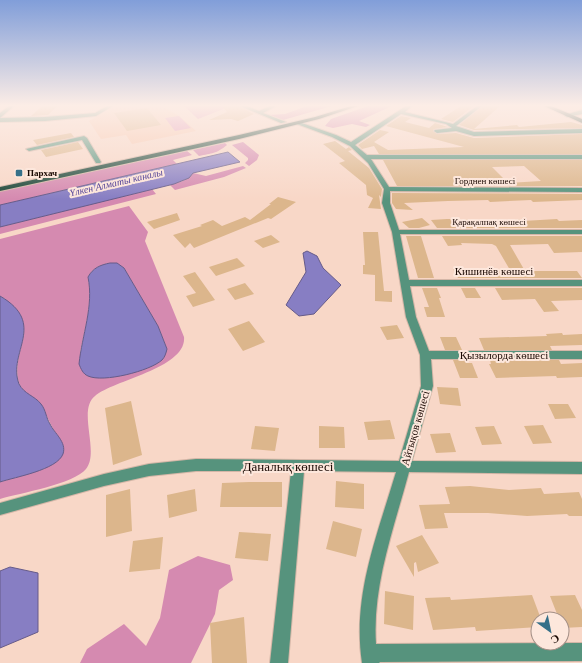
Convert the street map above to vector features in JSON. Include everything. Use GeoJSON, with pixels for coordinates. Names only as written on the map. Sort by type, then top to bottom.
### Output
{"type":"FeatureCollection","features":[{"type":"Feature","properties":{"kind":"main road"},"geometry":{"type":"LineString","coordinates":[[0,182],[226,137]]}},
{"type":"Feature","properties":{"kind":"main road"},"geometry":{"type":"LineString","coordinates":[[0,189],[228,137]]}},
{"type":"Feature","properties":{"kind":"main road"},"geometry":{"type":"LineString","coordinates":[[87,170],[87,167],[144,154],[145,152]]}},
{"type":"Feature","properties":{"kind":"main road"},"geometry":{"type":"LineString","coordinates":[[0,185],[52,174],[54,171]]}},
{"type":"Feature","properties":{"kind":"street","name":"Айтықов көшесі"},"geometry":{"type":"LineString","coordinates":[[336,137],[352,145],[367,157],[387,189],[386,203],[396,232],[411,317],[425,355],[427,386],[374,575],[367,611],[370,658]]}},
{"type":"Feature","properties":{"kind":"street"},"geometry":{"type":"LineString","coordinates":[[352,145],[361,137]]}},
{"type":"Feature","properties":{"kind":"street"},"geometry":{"type":"LineString","coordinates":[[29,149],[84,138],[98,162]]}},
{"type":"Feature","properties":{"kind":"street"},"geometry":{"type":"LineString","coordinates":[[367,157],[582,158]]}},
{"type":"Feature","properties":{"kind":"street","name":"Горднен көшесі"},"geometry":{"type":"LineString","coordinates":[[387,189],[582,190]]}},
{"type":"Feature","properties":{"kind":"street","name":"Қарақалпақ көшесі"},"geometry":{"type":"LineString","coordinates":[[396,232],[582,232]]}},
{"type":"Feature","properties":{"kind":"street","name":"Кишинёв көшесі"},"geometry":{"type":"LineString","coordinates":[[406,283],[582,283]]}},
{"type":"Feature","properties":{"kind":"street","name":"Қызылорда көшесі"},"geometry":{"type":"LineString","coordinates":[[425,355],[582,355]]}},
{"type":"Feature","properties":{"kind":"street","name":"Даналық көшесі"},"geometry":{"type":"LineString","coordinates":[[0,509],[104,480],[149,470],[196,465],[582,468]]}},
{"type":"Feature","properties":{"kind":"street"},"geometry":{"type":"LineString","coordinates":[[279,663],[298,466]]}},
{"type":"Feature","properties":{"kind":"street"},"geometry":{"type":"LineString","coordinates":[[370,658],[582,652]]}},
{"type":"Feature","properties":{"kind":"shaded area"},"geometry":{"type":"Polygon","coordinates":[[[100,137],[114,137],[101,139],[100,137]]]}},
{"type":"Feature","properties":{"kind":"shaded area"},"geometry":{"type":"Polygon","coordinates":[[[127,137],[167,137],[132,144],[127,137]]]}},
{"type":"Feature","properties":{"kind":"shaded area"},"geometry":{"type":"Polygon","coordinates":[[[243,142],[259,155],[257,160],[249,166],[245,163],[248,158],[232,145],[243,142]]]}},
{"type":"Feature","properties":{"kind":"shaded area"},"geometry":{"type":"Polygon","coordinates":[[[225,143],[227,145],[211,154],[199,156],[193,150],[225,143]]]}},
{"type":"Feature","properties":{"kind":"shaded area"},"geometry":{"type":"Polygon","coordinates":[[[187,151],[192,155],[173,160],[177,164],[0,205],[0,191],[187,151]]]}},
{"type":"Feature","properties":{"kind":"shaded area"},"geometry":{"type":"Polygon","coordinates":[[[243,166],[246,168],[224,177],[175,190],[170,185],[185,180],[193,173],[206,176],[243,166]]]}},
{"type":"Feature","properties":{"kind":"shaded area"},"geometry":{"type":"Polygon","coordinates":[[[152,189],[156,194],[0,234],[0,227],[152,189]]]}},
{"type":"Feature","properties":{"kind":"shaded area"},"geometry":{"type":"Polygon","coordinates":[[[129,206],[148,232],[145,241],[184,337],[182,348],[174,357],[148,372],[104,390],[95,396],[90,402],[88,421],[91,452],[90,462],[86,469],[80,474],[59,484],[0,499],[0,482],[44,469],[59,437],[40,405],[22,389],[19,382],[17,368],[24,332],[5,299],[0,296],[0,239],[129,206]],[[110,263],[100,266],[92,271],[88,277],[90,296],[80,353],[109,378],[154,365],[167,349],[158,326],[124,268],[117,264],[110,263]]]}},
{"type":"Feature","properties":{"kind":"shaded area"},"geometry":{"type":"Polygon","coordinates":[[[198,556],[230,565],[233,580],[219,590],[215,614],[191,663],[80,663],[87,649],[124,624],[146,646],[160,618],[169,570],[198,556]]]}},
{"type":"Feature","properties":{"kind":"water","name":"Үлкен Алматы каналы"},"geometry":{"type":"Polygon","coordinates":[[[228,152],[240,162],[193,173],[189,178],[174,184],[0,227],[0,205],[228,152]]]}},
{"type":"Feature","properties":{"kind":"water"},"geometry":{"type":"Polygon","coordinates":[[[307,251],[317,256],[323,268],[341,285],[314,314],[299,316],[286,305],[306,272],[303,253],[307,251]]]}},
{"type":"Feature","properties":{"kind":"water"},"geometry":{"type":"Polygon","coordinates":[[[110,263],[117,263],[124,268],[158,326],[167,349],[162,360],[147,368],[126,375],[95,378],[85,374],[79,364],[89,310],[90,299],[88,277],[97,267],[110,263]]]}},
{"type":"Feature","properties":{"kind":"water"},"geometry":{"type":"Polygon","coordinates":[[[0,296],[14,307],[22,317],[24,328],[17,372],[19,384],[43,406],[49,422],[62,442],[64,450],[59,460],[44,469],[0,482],[0,296]]]}},
{"type":"Feature","properties":{"kind":"water"},"geometry":{"type":"Polygon","coordinates":[[[10,567],[38,573],[38,632],[0,648],[0,571],[10,567]]]}},
{"type":"Feature","properties":{"kind":"building"},"geometry":{"type":"Polygon","coordinates":[[[50,137],[74,137],[37,145],[33,140],[50,137]]]}},
{"type":"Feature","properties":{"kind":"building"},"geometry":{"type":"Polygon","coordinates":[[[370,137],[382,137],[374,142],[388,150],[464,147],[427,137],[582,137],[582,154],[379,154],[374,146],[362,149],[358,145],[370,137]]]}},
{"type":"Feature","properties":{"kind":"building"},"geometry":{"type":"Polygon","coordinates":[[[335,141],[346,149],[349,147],[352,150],[348,151],[369,168],[382,189],[381,197],[379,195],[381,209],[368,208],[373,198],[367,195],[366,185],[339,163],[345,161],[323,144],[335,141]]]}},
{"type":"Feature","properties":{"kind":"building"},"geometry":{"type":"Polygon","coordinates":[[[78,142],[83,149],[46,157],[41,150],[78,142]]]}},
{"type":"Feature","properties":{"kind":"building"},"geometry":{"type":"Polygon","coordinates":[[[383,160],[582,160],[582,186],[397,186],[383,160]],[[524,166],[492,167],[508,183],[541,181],[524,166]]]}},
{"type":"Feature","properties":{"kind":"building"},"geometry":{"type":"Polygon","coordinates":[[[392,193],[582,194],[582,200],[490,202],[488,200],[404,203],[413,210],[396,209],[392,203],[392,193]]]}},
{"type":"Feature","properties":{"kind":"building"},"geometry":{"type":"Polygon","coordinates":[[[278,197],[296,202],[271,219],[268,218],[194,248],[190,243],[185,248],[173,235],[202,226],[200,225],[213,220],[222,226],[245,217],[250,220],[278,197]]]}},
{"type":"Feature","properties":{"kind":"building"},"geometry":{"type":"Polygon","coordinates":[[[177,213],[180,220],[154,229],[147,222],[177,213]]]}},
{"type":"Feature","properties":{"kind":"building"},"geometry":{"type":"Polygon","coordinates":[[[422,218],[430,225],[419,228],[409,228],[402,222],[422,218]]]}},
{"type":"Feature","properties":{"kind":"building"},"geometry":{"type":"Polygon","coordinates":[[[468,219],[469,221],[522,219],[523,221],[557,219],[559,221],[582,220],[582,228],[437,228],[431,220],[468,219]]]}},
{"type":"Feature","properties":{"kind":"building"},"geometry":{"type":"Polygon","coordinates":[[[363,232],[378,232],[384,291],[392,291],[392,302],[375,301],[375,275],[363,274],[363,265],[365,265],[363,232]]]}},
{"type":"Feature","properties":{"kind":"building"},"geometry":{"type":"Polygon","coordinates":[[[271,235],[280,242],[263,248],[254,241],[271,235]]]}},
{"type":"Feature","properties":{"kind":"building"},"geometry":{"type":"Polygon","coordinates":[[[406,236],[421,236],[434,278],[418,278],[406,236]]]}},
{"type":"Feature","properties":{"kind":"building"},"geometry":{"type":"Polygon","coordinates":[[[442,236],[582,236],[582,252],[554,253],[548,244],[510,245],[525,271],[577,271],[582,278],[458,278],[453,269],[467,269],[468,271],[510,270],[496,246],[492,244],[461,243],[462,245],[448,246],[442,236]]]}},
{"type":"Feature","properties":{"kind":"building"},"geometry":{"type":"Polygon","coordinates":[[[237,258],[245,266],[216,276],[209,267],[237,258]]]}},
{"type":"Feature","properties":{"kind":"building"},"geometry":{"type":"Polygon","coordinates":[[[195,272],[215,300],[193,307],[186,296],[196,293],[183,276],[195,272]]]}},
{"type":"Feature","properties":{"kind":"building"},"geometry":{"type":"Polygon","coordinates":[[[245,283],[254,294],[235,300],[227,289],[245,283]]]}},
{"type":"Feature","properties":{"kind":"building"},"geometry":{"type":"Polygon","coordinates":[[[422,288],[437,288],[445,317],[427,317],[424,307],[429,307],[422,288]]]}},
{"type":"Feature","properties":{"kind":"building"},"geometry":{"type":"Polygon","coordinates":[[[461,288],[475,288],[481,298],[466,298],[461,288]]]}},
{"type":"Feature","properties":{"kind":"building"},"geometry":{"type":"Polygon","coordinates":[[[495,288],[582,288],[582,300],[551,301],[559,311],[544,312],[535,299],[502,300],[495,288]]]}},
{"type":"Feature","properties":{"kind":"building"},"geometry":{"type":"Polygon","coordinates":[[[249,321],[265,342],[243,351],[228,329],[249,321]]]}},
{"type":"Feature","properties":{"kind":"building"},"geometry":{"type":"Polygon","coordinates":[[[397,325],[404,338],[387,340],[380,327],[397,325]]]}},
{"type":"Feature","properties":{"kind":"building"},"geometry":{"type":"Polygon","coordinates":[[[562,333],[563,335],[582,334],[582,345],[550,346],[552,350],[484,350],[479,338],[547,336],[546,334],[562,333]]]}},
{"type":"Feature","properties":{"kind":"building"},"geometry":{"type":"Polygon","coordinates":[[[440,337],[456,337],[462,350],[445,350],[440,337]]]}},
{"type":"Feature","properties":{"kind":"building"},"geometry":{"type":"Polygon","coordinates":[[[453,360],[466,360],[468,363],[472,363],[478,378],[460,378],[453,360]]]}},
{"type":"Feature","properties":{"kind":"building"},"geometry":{"type":"Polygon","coordinates":[[[490,360],[559,360],[561,364],[582,363],[582,377],[557,378],[556,376],[496,378],[489,364],[491,364],[490,360]]]}},
{"type":"Feature","properties":{"kind":"building"},"geometry":{"type":"Polygon","coordinates":[[[437,387],[458,388],[461,406],[440,404],[437,387]]]}},
{"type":"Feature","properties":{"kind":"building"},"geometry":{"type":"Polygon","coordinates":[[[131,401],[142,455],[113,465],[105,408],[131,401]]]}},
{"type":"Feature","properties":{"kind":"building"},"geometry":{"type":"Polygon","coordinates":[[[548,404],[568,404],[576,418],[555,419],[548,404]]]}},
{"type":"Feature","properties":{"kind":"building"},"geometry":{"type":"Polygon","coordinates":[[[390,420],[395,439],[368,440],[364,422],[390,420]]]}},
{"type":"Feature","properties":{"kind":"building"},"geometry":{"type":"Polygon","coordinates":[[[543,425],[552,443],[533,444],[524,426],[543,425]]]}},
{"type":"Feature","properties":{"kind":"building"},"geometry":{"type":"Polygon","coordinates":[[[255,426],[279,428],[275,451],[251,449],[255,426]]]}},
{"type":"Feature","properties":{"kind":"building"},"geometry":{"type":"Polygon","coordinates":[[[319,426],[344,427],[345,448],[319,448],[319,426]]]}},
{"type":"Feature","properties":{"kind":"building"},"geometry":{"type":"Polygon","coordinates":[[[494,426],[502,444],[482,445],[475,427],[494,426]]]}},
{"type":"Feature","properties":{"kind":"building"},"geometry":{"type":"Polygon","coordinates":[[[450,433],[456,452],[436,453],[430,434],[450,433]]]}},
{"type":"Feature","properties":{"kind":"building"},"geometry":{"type":"Polygon","coordinates":[[[336,481],[364,484],[364,509],[335,507],[336,481]]]}},
{"type":"Feature","properties":{"kind":"building"},"geometry":{"type":"Polygon","coordinates":[[[282,482],[282,507],[220,507],[222,483],[282,482]]]}},
{"type":"Feature","properties":{"kind":"building"},"geometry":{"type":"Polygon","coordinates":[[[470,486],[509,490],[541,488],[544,494],[579,492],[582,499],[582,516],[569,516],[567,514],[527,516],[488,513],[444,513],[448,528],[425,529],[419,505],[450,504],[445,487],[470,486]]]}},
{"type":"Feature","properties":{"kind":"building"},"geometry":{"type":"Polygon","coordinates":[[[130,489],[132,531],[106,537],[106,495],[130,489]]]}},
{"type":"Feature","properties":{"kind":"building"},"geometry":{"type":"Polygon","coordinates":[[[195,489],[197,511],[169,518],[167,495],[195,489]]]}},
{"type":"Feature","properties":{"kind":"building"},"geometry":{"type":"Polygon","coordinates":[[[333,521],[362,529],[356,557],[326,549],[333,521]]]}},
{"type":"Feature","properties":{"kind":"building"},"geometry":{"type":"Polygon","coordinates":[[[239,532],[271,534],[268,561],[235,558],[239,532]]]}},
{"type":"Feature","properties":{"kind":"building"},"geometry":{"type":"Polygon","coordinates":[[[422,535],[439,563],[418,572],[416,562],[414,563],[414,577],[396,546],[422,535]]]}},
{"type":"Feature","properties":{"kind":"building"},"geometry":{"type":"Polygon","coordinates":[[[163,537],[160,569],[129,572],[133,541],[163,537]]]}},
{"type":"Feature","properties":{"kind":"building"},"geometry":{"type":"Polygon","coordinates":[[[385,591],[414,596],[413,630],[384,624],[385,591]]]}},
{"type":"Feature","properties":{"kind":"building"},"geometry":{"type":"Polygon","coordinates":[[[532,595],[538,611],[530,611],[530,628],[476,631],[475,627],[433,630],[425,598],[450,597],[451,600],[532,595]]]}},
{"type":"Feature","properties":{"kind":"building"},"geometry":{"type":"Polygon","coordinates":[[[575,595],[582,610],[582,627],[570,628],[570,611],[556,611],[550,596],[575,595]]]}},
{"type":"Feature","properties":{"kind":"building"},"geometry":{"type":"Polygon","coordinates":[[[244,617],[247,663],[212,663],[210,623],[244,617]]]}},
{"type":"Feature","properties":{"kind":"place","name":"Пархач"},"geometry":{"type":"Point","coordinates":[19,173]}}]}
